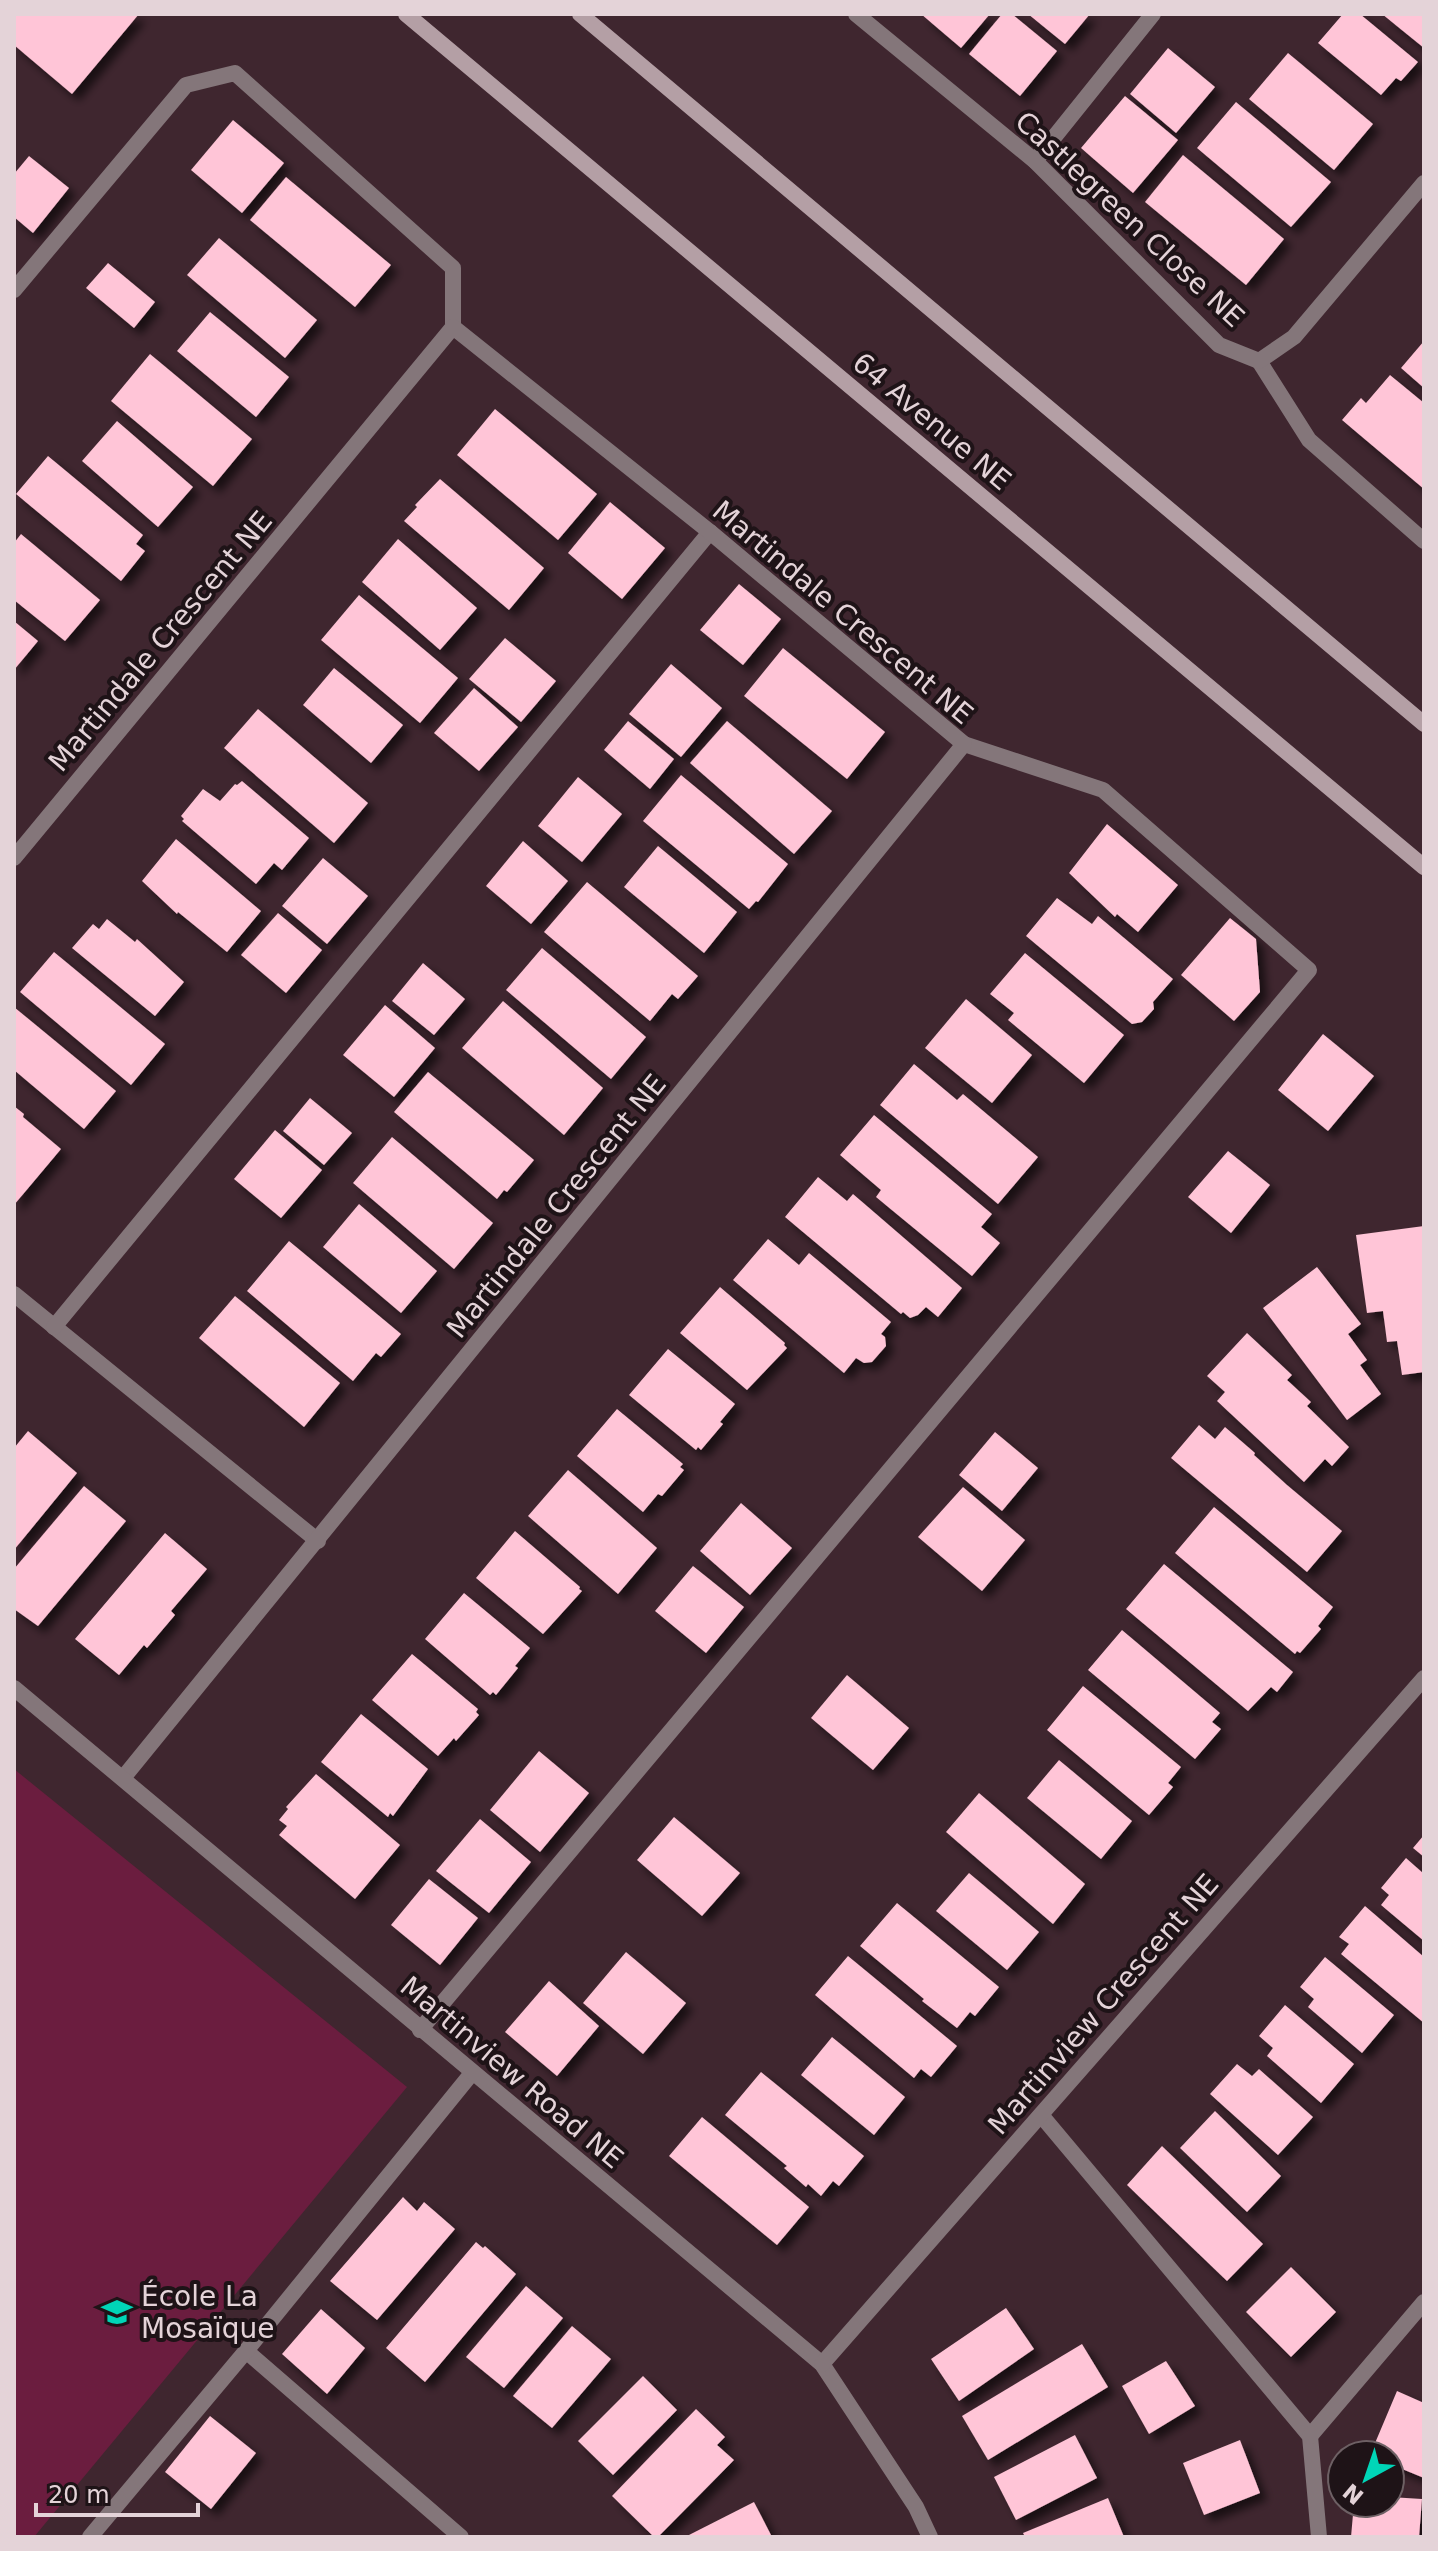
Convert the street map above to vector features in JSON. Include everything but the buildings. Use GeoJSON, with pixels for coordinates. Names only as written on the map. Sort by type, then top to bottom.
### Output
{"type":"FeatureCollection","features":[{"type":"Feature","properties":{"kind":"main road","name":"64 Avenue NE"},"geometry":{"type":"LineString","coordinates":[[406,14],[1424,867]]}},
{"type":"Feature","properties":{"kind":"main road"},"geometry":{"type":"LineString","coordinates":[[580,14],[1424,724]]}},
{"type":"Feature","properties":{"kind":"street","name":"Castlegreen Close NE"},"geometry":{"type":"LineString","coordinates":[[856,14],[1035,161],[1219,345],[1259,361],[1294,337],[1424,183]]}},
{"type":"Feature","properties":{"kind":"street"},"geometry":{"type":"LineString","coordinates":[[1035,161],[1153,14]]}},
{"type":"Feature","properties":{"kind":"street"},"geometry":{"type":"LineString","coordinates":[[14,290],[186,85],[235,73],[453,268],[453,327]]}},
{"type":"Feature","properties":{"kind":"street","name":"Martindale Crescent NE"},"geometry":{"type":"LineString","coordinates":[[14,858],[453,327],[710,532],[964,744],[123,1778]]}},
{"type":"Feature","properties":{"kind":"street"},"geometry":{"type":"LineString","coordinates":[[1259,361],[1309,440],[1424,541]]}},
{"type":"Feature","properties":{"kind":"street"},"geometry":{"type":"LineString","coordinates":[[54,1327],[710,532]]}},
{"type":"Feature","properties":{"kind":"street"},"geometry":{"type":"LineString","coordinates":[[420,2030],[1309,970],[1103,790],[964,744]]}},
{"type":"Feature","properties":{"kind":"street"},"geometry":{"type":"LineString","coordinates":[[14,1294],[318,1541]]}},
{"type":"Feature","properties":{"kind":"street","name":"Martinview Crescent NE"},"geometry":{"type":"LineString","coordinates":[[822,2364],[1424,1678]]}},
{"type":"Feature","properties":{"kind":"street","name":"Martinview Road NE"},"geometry":{"type":"LineString","coordinates":[[14,1688],[822,2364],[916,2507],[930,2537]]}},
{"type":"Feature","properties":{"kind":"street"},"geometry":{"type":"LineString","coordinates":[[90,2537],[472,2073]]}},
{"type":"Feature","properties":{"kind":"street"},"geometry":{"type":"LineString","coordinates":[[1041,2115],[1310,2436],[1319,2537]]}},
{"type":"Feature","properties":{"kind":"street"},"geometry":{"type":"LineString","coordinates":[[1310,2436],[1424,2302]]}},
{"type":"Feature","properties":{"kind":"street"},"geometry":{"type":"LineString","coordinates":[[246,2351],[461,2537]]}},
{"type":"Feature","properties":{"kind":"shaded area","name":"École La Mosaïque"},"geometry":{"type":"Polygon","coordinates":[[[14,1769],[407,2087],[34,2537],[14,2537],[14,1769]]]}},
{"type":"Feature","properties":{"kind":"place","name":"École La Mosaïque"},"geometry":{"type":"Point","coordinates":[117,2312]}}]}
